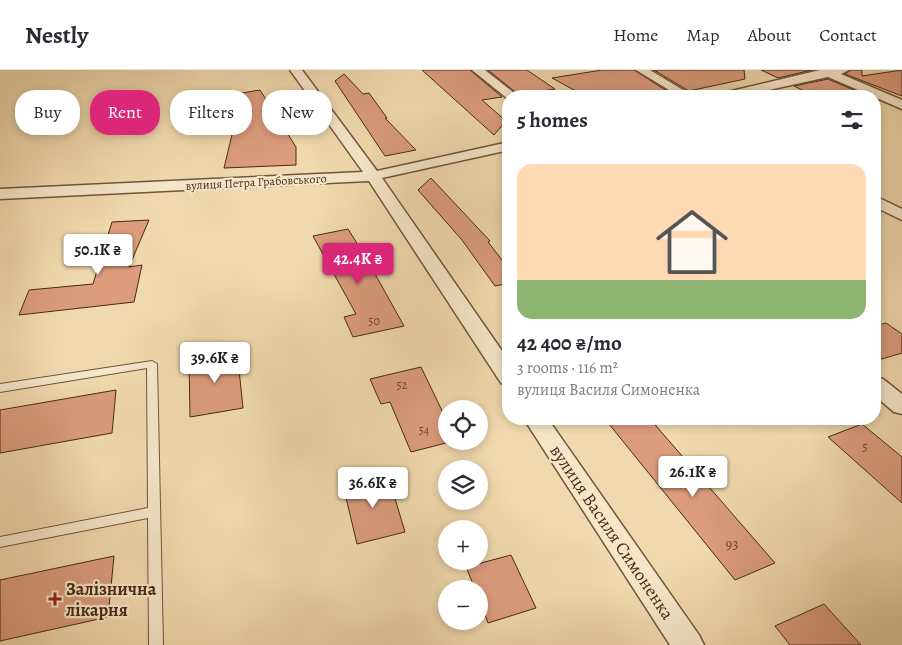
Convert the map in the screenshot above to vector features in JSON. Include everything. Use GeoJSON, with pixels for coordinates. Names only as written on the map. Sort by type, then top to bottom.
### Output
{"type":"FeatureCollection","features":[{"type":"Feature","properties":{"kind":"street"},"geometry":{"type":"LineString","coordinates":[[296,70],[373,176],[502,368]]}},
{"type":"Feature","properties":{"kind":"street"},"geometry":{"type":"LineString","coordinates":[[478,70],[504,90]]}},
{"type":"Feature","properties":{"kind":"street"},"geometry":{"type":"LineString","coordinates":[[642,70],[676,90]]}},
{"type":"Feature","properties":{"kind":"street"},"geometry":{"type":"LineString","coordinates":[[752,90],[826,72],[843,70]]}},
{"type":"Feature","properties":{"kind":"street"},"geometry":{"type":"LineString","coordinates":[[826,72],[867,90]]}},
{"type":"Feature","properties":{"kind":"street"},"geometry":{"type":"LineString","coordinates":[[881,96],[902,105]]}},
{"type":"Feature","properties":{"kind":"street","name":"вулиця Петра Грабовського"},"geometry":{"type":"LineString","coordinates":[[0,194],[373,176],[502,148]]}},
{"type":"Feature","properties":{"kind":"street"},"geometry":{"type":"LineString","coordinates":[[881,203],[902,215]]}},
{"type":"Feature","properties":{"kind":"street"},"geometry":{"type":"LineString","coordinates":[[881,389],[902,406]]}},
{"type":"Feature","properties":{"kind":"street","name":"вулиця Василя Симоненка"},"geometry":{"type":"LineString","coordinates":[[540,425],[688,645]]}},
{"type":"Feature","properties":{"kind":"lane"},"geometry":{"type":"LineString","coordinates":[[0,388],[152,364],[156,645]]}},
{"type":"Feature","properties":{"kind":"lane"},"geometry":{"type":"LineString","coordinates":[[0,542],[155,512]]}},
{"type":"Feature","properties":{"kind":"building"},"geometry":{"type":"Polygon","coordinates":[[[422,70],[470,70],[502,97],[482,100],[502,118],[502,126],[494,135],[422,70]]]}},
{"type":"Feature","properties":{"kind":"building"},"geometry":{"type":"Polygon","coordinates":[[[488,70],[527,70],[555,89],[549,90],[513,90],[488,70]]]}},
{"type":"Feature","properties":{"kind":"building"},"geometry":{"type":"Polygon","coordinates":[[[602,70],[634,70],[665,90],[574,90],[552,78],[602,70]]]}},
{"type":"Feature","properties":{"kind":"building"},"geometry":{"type":"Polygon","coordinates":[[[654,70],[744,70],[745,79],[687,90],[654,70]]]}},
{"type":"Feature","properties":{"kind":"building"},"geometry":{"type":"Polygon","coordinates":[[[761,70],[812,70],[778,78],[761,70]]]}},
{"type":"Feature","properties":{"kind":"building"},"geometry":{"type":"Polygon","coordinates":[[[851,70],[862,70],[862,76],[902,70],[902,96],[845,74],[851,70]]]}},
{"type":"Feature","properties":{"kind":"building"},"geometry":{"type":"Polygon","coordinates":[[[344,74],[363,94],[369,93],[387,118],[385,118],[416,150],[385,156],[335,81],[344,74]]]}},
{"type":"Feature","properties":{"kind":"building"},"geometry":{"type":"Polygon","coordinates":[[[828,79],[854,90],[802,90],[794,86],[828,79]]]}},
{"type":"Feature","properties":{"kind":"building"},"geometry":{"type":"Polygon","coordinates":[[[260,90],[262,93],[262,135],[288,135],[296,147],[296,165],[224,168],[232,135],[252,135],[252,91],[260,90]]]}},
{"type":"Feature","properties":{"kind":"building"},"geometry":{"type":"Polygon","coordinates":[[[431,178],[490,241],[488,242],[502,260],[502,284],[495,286],[462,240],[418,190],[431,178]]]}},
{"type":"Feature","properties":{"kind":"building"},"geometry":{"type":"Polygon","coordinates":[[[149,220],[129,267],[142,265],[134,302],[19,315],[29,290],[93,284],[112,222],[149,220]]]}},
{"type":"Feature","properties":{"kind":"building"},"geometry":{"type":"Polygon","coordinates":[[[348,229],[404,326],[353,337],[344,317],[356,314],[313,236],[348,229]]]}},
{"type":"Feature","properties":{"kind":"building"},"geometry":{"type":"Polygon","coordinates":[[[886,323],[902,334],[902,353],[881,359],[881,324],[886,323]]]}},
{"type":"Feature","properties":{"kind":"building"},"geometry":{"type":"Polygon","coordinates":[[[237,350],[243,408],[190,417],[189,358],[237,350]]]}},
{"type":"Feature","properties":{"kind":"building"},"geometry":{"type":"Polygon","coordinates":[[[421,367],[438,402],[438,445],[411,452],[390,402],[381,404],[370,379],[421,367]]]}},
{"type":"Feature","properties":{"kind":"building"},"geometry":{"type":"Polygon","coordinates":[[[116,390],[112,433],[0,453],[0,410],[116,390]]]}},
{"type":"Feature","properties":{"kind":"building"},"geometry":{"type":"Polygon","coordinates":[[[610,425],[655,425],[775,563],[735,580],[610,425]]]}},
{"type":"Feature","properties":{"kind":"building"},"geometry":{"type":"Polygon","coordinates":[[[863,425],[902,457],[902,503],[828,437],[863,425]]]}},
{"type":"Feature","properties":{"kind":"building"},"geometry":{"type":"Polygon","coordinates":[[[388,475],[405,532],[357,544],[343,485],[388,475]]]}},
{"type":"Feature","properties":{"kind":"building"},"geometry":{"type":"Polygon","coordinates":[[[511,555],[536,608],[488,623],[488,580],[471,580],[467,570],[488,570],[488,561],[511,555]]]}},
{"type":"Feature","properties":{"kind":"building","name":"Залізнична лікарня"},"geometry":{"type":"Polygon","coordinates":[[[114,556],[108,617],[0,641],[0,580],[114,556]]]}},
{"type":"Feature","properties":{"kind":"building"},"geometry":{"type":"Polygon","coordinates":[[[824,604],[861,645],[790,645],[775,626],[824,604]]]}},
{"type":"Feature","properties":{"kind":"place","name":"Залізнична лікарня"},"geometry":{"type":"Point","coordinates":[55,599]}}]}
